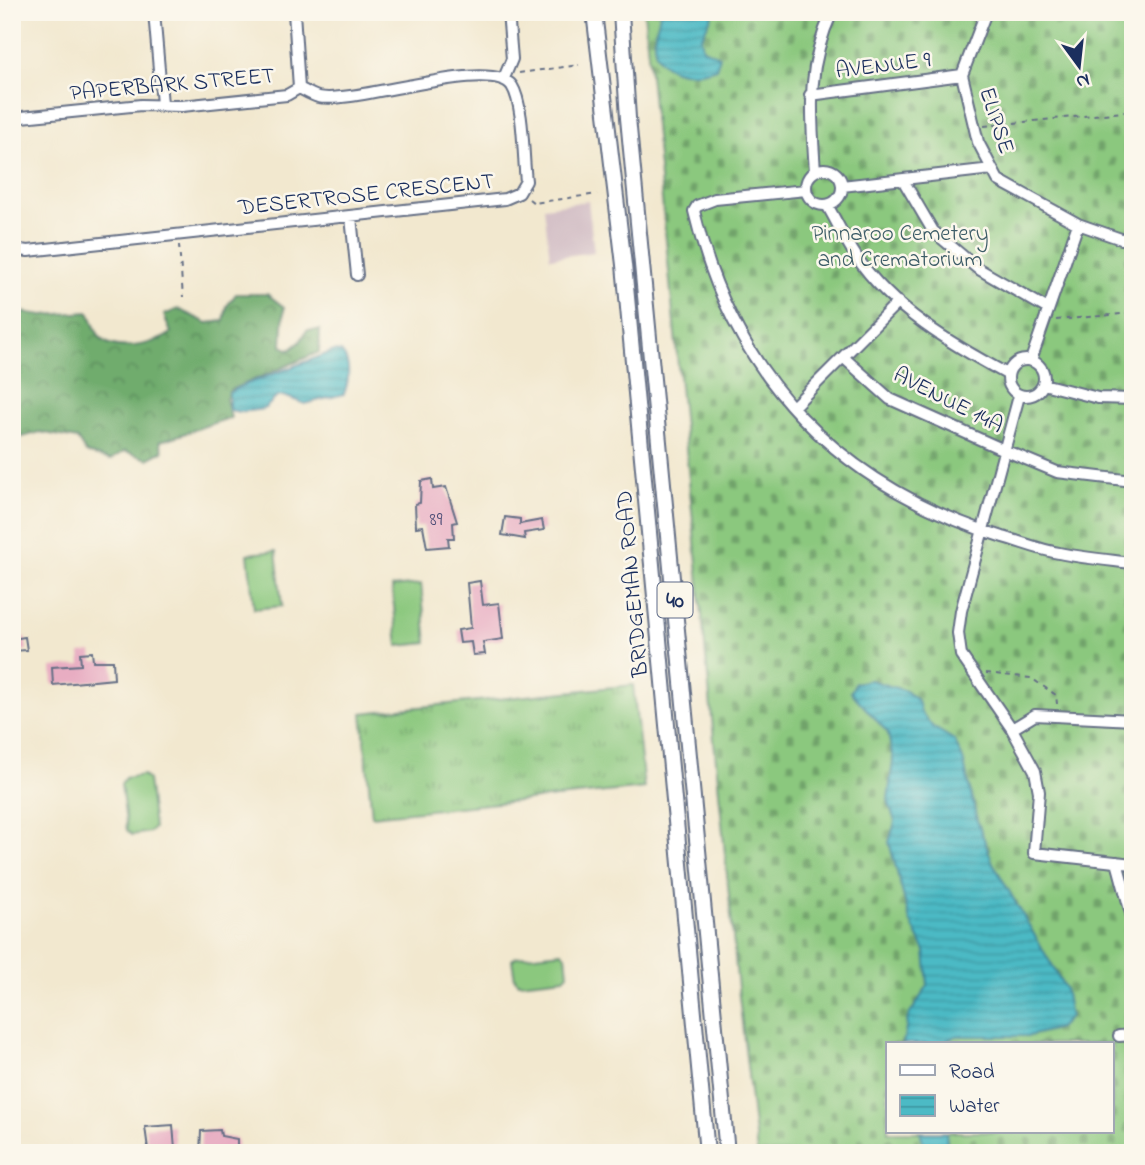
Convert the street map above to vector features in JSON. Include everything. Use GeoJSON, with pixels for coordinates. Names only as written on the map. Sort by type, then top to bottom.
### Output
{"type":"FeatureCollection","features":[{"type":"Feature","properties":{"kind":"main road","name":"BRIDGEMAN ROAD"},"geometry":{"type":"LineString","coordinates":[[594,12],[624,265],[707,1153]]}},
{"type":"Feature","properties":{"kind":"main road","name":"BRIDGEMAN ROAD"},"geometry":{"type":"LineString","coordinates":[[621,12],[624,81],[727,1153]]}},
{"type":"Feature","properties":{"kind":"main road"},"geometry":{"type":"LineString","coordinates":[[601,85],[624,81]]}},
{"type":"Feature","properties":{"kind":"street"},"geometry":{"type":"LineString","coordinates":[[154,12],[162,104]]}},
{"type":"Feature","properties":{"kind":"street","name":"PAPERBARK STREET"},"geometry":{"type":"LineString","coordinates":[[12,118],[162,104],[182,106],[287,95],[299,88],[294,12]]}},
{"type":"Feature","properties":{"kind":"street"},"geometry":{"type":"LineString","coordinates":[[299,88],[320,97],[493,76],[507,81],[512,59],[508,12]]}},
{"type":"Feature","properties":{"kind":"street"},"geometry":{"type":"LineString","coordinates":[[832,12],[822,34],[810,95],[815,171],[807,180],[806,190],[813,201],[827,205],[857,258],[898,302],[957,348],[1007,374]]}},
{"type":"Feature","properties":{"kind":"street","name":"ELIPSE"},"geometry":{"type":"LineString","coordinates":[[986,12],[962,75],[975,127],[998,180],[1079,224],[1121,239],[1133,239]]}},
{"type":"Feature","properties":{"kind":"street","name":"AVENUE 9"},"geometry":{"type":"LineString","coordinates":[[810,95],[962,75]]}},
{"type":"Feature","properties":{"kind":"street","name":"DESERTROSE CRESCENT"},"geometry":{"type":"LineString","coordinates":[[12,249],[28,251],[505,199],[519,193],[526,181],[516,94],[507,81]]}},
{"type":"Feature","properties":{"kind":"street"},"geometry":{"type":"LineString","coordinates":[[842,186],[992,169]]}},
{"type":"Feature","properties":{"kind":"street"},"geometry":{"type":"LineString","coordinates":[[815,171],[833,171],[842,186],[838,198],[827,205]]}},
{"type":"Feature","properties":{"kind":"street"},"geometry":{"type":"LineString","coordinates":[[903,180],[933,231],[977,268],[1048,309]]}},
{"type":"Feature","properties":{"kind":"street"},"geometry":{"type":"LineString","coordinates":[[806,190],[715,199],[696,206],[694,211],[701,243],[731,318],[756,364],[810,428],[856,466],[915,504],[982,530],[1057,553],[1133,563]]}},
{"type":"Feature","properties":{"kind":"street"},"geometry":{"type":"LineString","coordinates":[[351,217],[357,275]]}},
{"type":"Feature","properties":{"kind":"street"},"geometry":{"type":"LineString","coordinates":[[1031,360],[1079,224]]}},
{"type":"Feature","properties":{"kind":"street"},"geometry":{"type":"LineString","coordinates":[[793,407],[898,302]]}},
{"type":"Feature","properties":{"kind":"street","name":"AVENUE 14A"},"geometry":{"type":"LineString","coordinates":[[843,357],[890,398],[1004,450],[1057,472],[1133,481]]}},
{"type":"Feature","properties":{"kind":"street"},"geometry":{"type":"LineString","coordinates":[[1031,360],[1043,372],[1043,384],[1035,394],[1019,396],[1010,389],[1007,374],[1016,362],[1031,360]]}},
{"type":"Feature","properties":{"kind":"street"},"geometry":{"type":"LineString","coordinates":[[1043,384],[1098,398],[1133,399]]}},
{"type":"Feature","properties":{"kind":"street"},"geometry":{"type":"LineString","coordinates":[[1019,396],[957,633],[961,654],[1012,729],[1035,771],[1037,782],[1034,853],[1133,864]]}},
{"type":"Feature","properties":{"kind":"street"},"geometry":{"type":"LineString","coordinates":[[1012,729],[1035,715],[1133,720]]}},
{"type":"Feature","properties":{"kind":"street"},"geometry":{"type":"LineString","coordinates":[[1117,862],[1133,921]]}},
{"type":"Feature","properties":{"kind":"street"},"geometry":{"type":"LineString","coordinates":[[1119,1036],[1133,1035]]}},
{"type":"Feature","properties":{"kind":"path"},"geometry":{"type":"LineString","coordinates":[[507,81],[521,70],[579,65]]}},
{"type":"Feature","properties":{"kind":"path"},"geometry":{"type":"LineString","coordinates":[[975,127],[1133,111]]}},
{"type":"Feature","properties":{"kind":"path"},"geometry":{"type":"LineString","coordinates":[[519,193],[534,203],[597,194]]}},
{"type":"Feature","properties":{"kind":"path"},"geometry":{"type":"LineString","coordinates":[[178,233],[183,297]]}},
{"type":"Feature","properties":{"kind":"path"},"geometry":{"type":"LineString","coordinates":[[1044,321],[1133,313]]}},
{"type":"Feature","properties":{"kind":"path"},"geometry":{"type":"LineString","coordinates":[[975,676],[989,672],[1039,682],[1056,695],[1059,717]]}},
{"type":"Feature","properties":{"kind":"shaded area"},"geometry":{"type":"Polygon","coordinates":[[[588,201],[594,252],[550,258],[544,207],[588,201]]]}},
{"type":"Feature","properties":{"kind":"green space","name":"Pinnaroo Cemetery and Crematorium"},"geometry":{"type":"Polygon","coordinates":[[[644,12],[1133,12],[1133,1153],[757,1153],[737,979],[644,12]]]}},
{"type":"Feature","properties":{"kind":"green space"},"geometry":{"type":"Polygon","coordinates":[[[236,294],[267,294],[284,307],[282,346],[290,350],[300,342],[307,330],[320,330],[319,352],[230,390],[226,399],[231,418],[160,441],[163,451],[148,459],[125,451],[111,460],[86,453],[77,439],[40,432],[12,440],[12,311],[43,315],[89,312],[97,333],[107,343],[136,346],[156,341],[171,333],[164,315],[178,309],[207,323],[224,321],[227,306],[236,294]]]}},
{"type":"Feature","properties":{"kind":"green space"},"geometry":{"type":"Polygon","coordinates":[[[276,551],[282,606],[254,609],[248,554],[276,551]]]}},
{"type":"Feature","properties":{"kind":"green space"},"geometry":{"type":"Polygon","coordinates":[[[421,584],[427,643],[398,646],[392,587],[421,584]]]}},
{"type":"Feature","properties":{"kind":"green space"},"geometry":{"type":"Polygon","coordinates":[[[633,685],[644,788],[372,816],[362,713],[633,685]]]}},
{"type":"Feature","properties":{"kind":"green space"},"geometry":{"type":"Polygon","coordinates":[[[143,775],[148,780],[154,828],[150,832],[132,835],[127,830],[121,784],[125,778],[143,775]]]}},
{"type":"Feature","properties":{"kind":"green space"},"geometry":{"type":"Polygon","coordinates":[[[562,952],[566,955],[568,974],[564,978],[519,983],[515,979],[512,960],[516,957],[562,952]]]}},
{"type":"Feature","properties":{"kind":"water"},"geometry":{"type":"Polygon","coordinates":[[[660,12],[714,12],[701,38],[703,49],[720,56],[716,68],[685,72],[666,66],[660,60],[655,51],[654,39],[660,12]]]}},
{"type":"Feature","properties":{"kind":"water"},"geometry":{"type":"Polygon","coordinates":[[[334,351],[341,352],[348,366],[344,394],[305,404],[284,396],[277,397],[264,409],[240,412],[229,410],[229,393],[239,387],[334,351]]]}},
{"type":"Feature","properties":{"kind":"water"},"geometry":{"type":"Polygon","coordinates":[[[870,680],[906,691],[918,701],[921,712],[933,727],[954,740],[963,759],[977,820],[993,863],[1065,988],[1070,1017],[1059,1028],[1029,1036],[956,1036],[945,1042],[903,1042],[908,1017],[928,985],[925,951],[910,921],[889,842],[895,822],[888,800],[893,760],[888,733],[851,692],[855,683],[870,680]]]}},
{"type":"Feature","properties":{"kind":"water"},"geometry":{"type":"Polygon","coordinates":[[[921,1134],[946,1134],[948,1153],[927,1153],[921,1134]]]}},
{"type":"Feature","properties":{"kind":"building"},"geometry":{"type":"Polygon","coordinates":[[[432,479],[433,489],[446,487],[457,522],[453,523],[454,538],[448,538],[449,546],[427,548],[423,526],[416,527],[415,504],[420,503],[421,481],[432,479]]]}},
{"type":"Feature","properties":{"kind":"building"},"geometry":{"type":"Polygon","coordinates":[[[505,517],[520,519],[520,524],[542,520],[544,530],[524,533],[525,539],[502,535],[505,517]]]}},
{"type":"Feature","properties":{"kind":"building"},"geometry":{"type":"Polygon","coordinates":[[[480,581],[483,605],[499,603],[503,639],[483,642],[485,654],[473,655],[471,642],[460,643],[458,630],[471,628],[467,583],[480,581]]]}},
{"type":"Feature","properties":{"kind":"building"},"geometry":{"type":"Polygon","coordinates":[[[25,637],[27,650],[12,651],[12,639],[25,637]]]}},
{"type":"Feature","properties":{"kind":"building"},"geometry":{"type":"Polygon","coordinates":[[[92,652],[93,661],[113,661],[114,679],[53,685],[52,667],[81,665],[80,653],[92,652]]]}},
{"type":"Feature","properties":{"kind":"building"},"geometry":{"type":"Polygon","coordinates":[[[173,1125],[175,1149],[148,1149],[145,1127],[173,1125]]]}},
{"type":"Feature","properties":{"kind":"building"},"geometry":{"type":"Polygon","coordinates":[[[220,1130],[221,1136],[237,1139],[237,1148],[231,1149],[231,1153],[200,1153],[201,1131],[220,1130]]]}}]}
